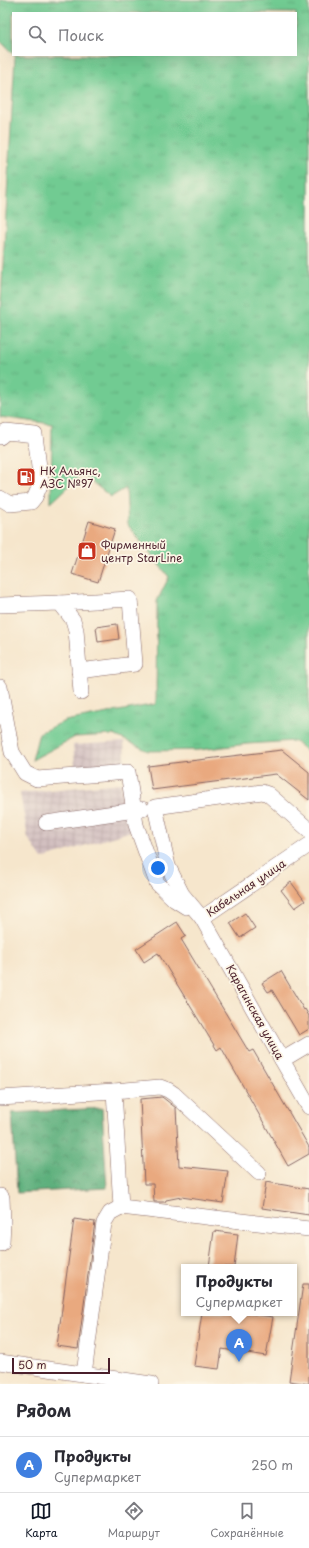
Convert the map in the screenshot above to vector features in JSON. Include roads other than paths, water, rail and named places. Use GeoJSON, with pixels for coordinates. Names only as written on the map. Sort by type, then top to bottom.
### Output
{"type":"FeatureCollection","features":[{"type":"Feature","properties":{"kind":"main road"},"geometry":{"type":"LineString","coordinates":[[0,1198],[0,1242]]}},
{"type":"Feature","properties":{"kind":"street"},"geometry":{"type":"LineString","coordinates":[[0,437],[6,432],[35,436],[41,483],[35,497],[31,502],[10,504],[0,498]]}},
{"type":"Feature","properties":{"kind":"street"},"geometry":{"type":"LineString","coordinates":[[0,605],[60,604],[130,599],[136,664],[79,670]]}},
{"type":"Feature","properties":{"kind":"street"},"geometry":{"type":"LineString","coordinates":[[60,604],[73,620],[76,630],[81,692]]}},
{"type":"Feature","properties":{"kind":"street"},"geometry":{"type":"LineString","coordinates":[[0,687],[12,752],[25,773],[37,778],[128,772],[136,825],[157,883],[176,900],[202,918]]}},
{"type":"Feature","properties":{"kind":"street"},"geometry":{"type":"LineString","coordinates":[[46,823],[262,792],[268,794],[309,830]]}},
{"type":"Feature","properties":{"kind":"street","name":"Карагинская улица"},"geometry":{"type":"LineString","coordinates":[[155,807],[168,866],[182,894],[202,918],[309,1107]]}},
{"type":"Feature","properties":{"kind":"street","name":"Кабельная улица"},"geometry":{"type":"LineString","coordinates":[[202,918],[309,845]]}},
{"type":"Feature","properties":{"kind":"street"},"geometry":{"type":"LineString","coordinates":[[282,1060],[309,1044]]}},
{"type":"Feature","properties":{"kind":"street"},"geometry":{"type":"LineString","coordinates":[[0,1098],[160,1087],[174,1094],[259,1173]]}},
{"type":"Feature","properties":{"kind":"street"},"geometry":{"type":"LineString","coordinates":[[114,1091],[121,1207]]}},
{"type":"Feature","properties":{"kind":"street"},"geometry":{"type":"LineString","coordinates":[[84,1374],[104,1223],[110,1213],[121,1207],[309,1230]]}},
{"type":"Feature","properties":{"kind":"street"},"geometry":{"type":"LineString","coordinates":[[0,1362],[151,1384]]}},
{"type":"Feature","properties":{"kind":"place","name":"НК Альянс, АЗС №97"},"geometry":{"type":"Point","coordinates":[26,477]}},
{"type":"Feature","properties":{"kind":"place","name":"Фирменный центр StarLine"},"geometry":{"type":"Point","coordinates":[87,551]}},
{"type":"Feature","properties":{"kind":"place","name":"Продукты"},"geometry":{"type":"Point","coordinates":[239,1362]}}]}
